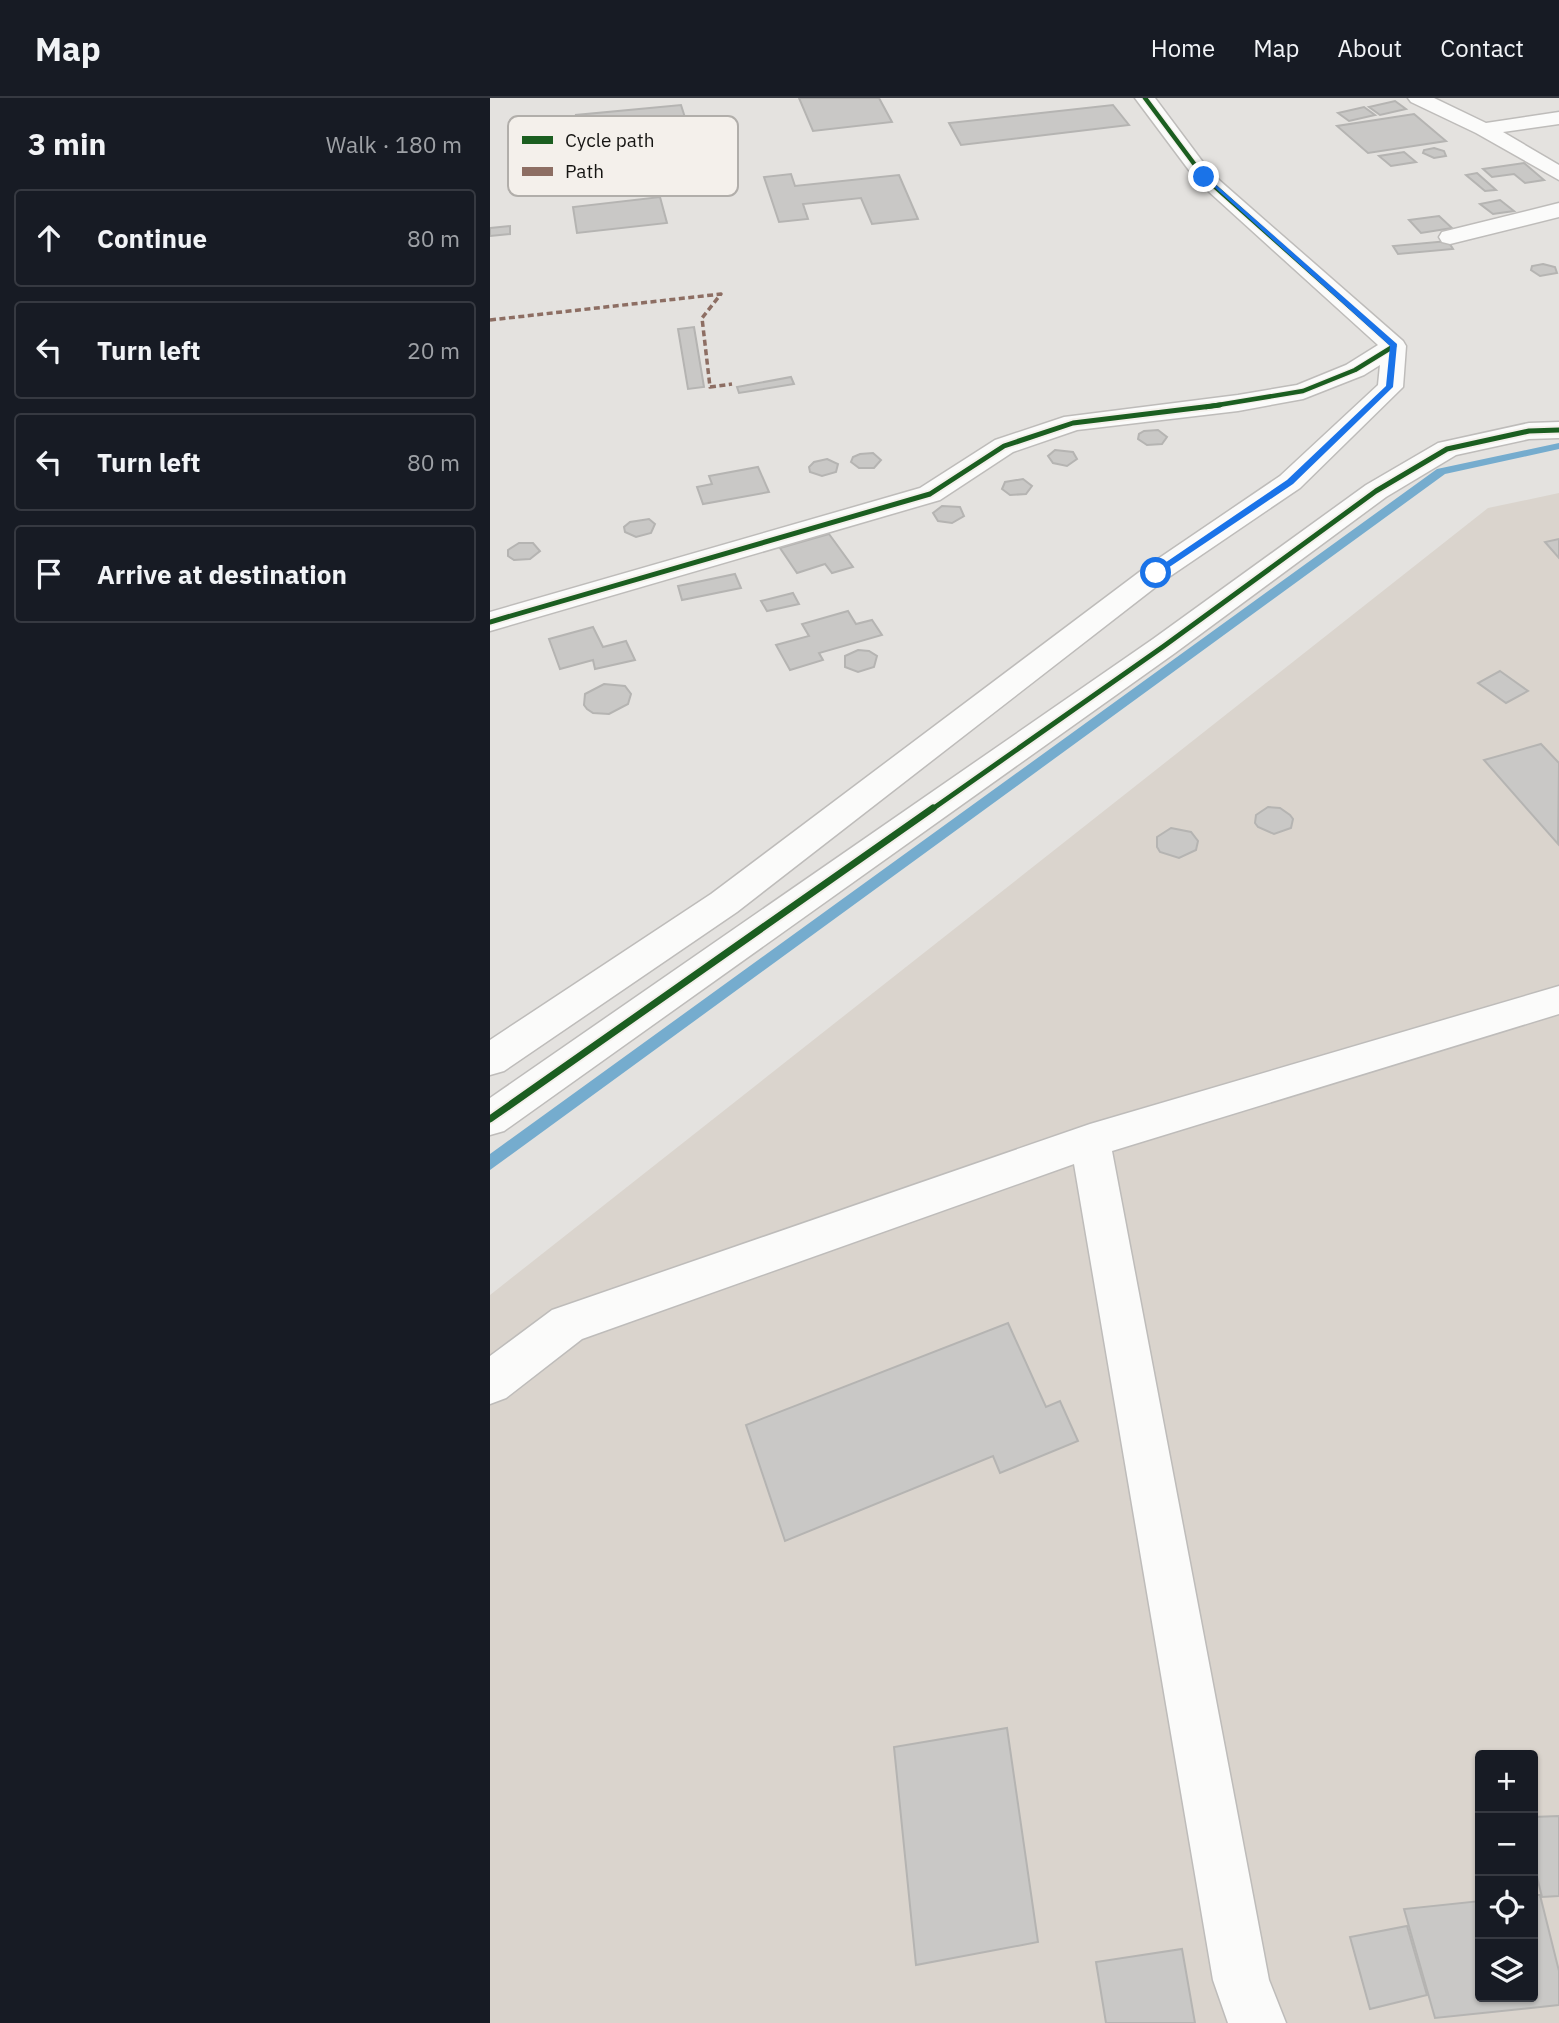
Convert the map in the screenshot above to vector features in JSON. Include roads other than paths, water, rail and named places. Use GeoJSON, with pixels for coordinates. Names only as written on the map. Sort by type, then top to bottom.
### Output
{"type":"FeatureCollection","features":[{"type":"Feature","properties":{"kind":"street"},"geometry":{"type":"LineString","coordinates":[[1145,98],[1204,177],[1394,346]]}},
{"type":"Feature","properties":{"kind":"street"},"geometry":{"type":"LineString","coordinates":[[1418,98],[1483,129],[1559,174]]}},
{"type":"Feature","properties":{"kind":"street"},"geometry":{"type":"LineString","coordinates":[[1483,129],[1559,118]]}},
{"type":"Feature","properties":{"kind":"street"},"geometry":{"type":"LineString","coordinates":[[1450,237],[1559,210]]}},
{"type":"Feature","properties":{"kind":"street"},"geometry":{"type":"LineString","coordinates":[[490,622],[930,494],[1004,446],[1073,423],[1303,391],[1355,370],[1394,346]]}},
{"type":"Feature","properties":{"kind":"street"},"geometry":{"type":"LineString","coordinates":[[490,1060],[724,903],[1156,573],[1290,482],[1390,387],[1394,346]]}},
{"type":"Feature","properties":{"kind":"street"},"geometry":{"type":"LineString","coordinates":[[490,1119],[1164,646],[1376,491],[1447,449],[1529,431],[1559,430]]}},
{"type":"Feature","properties":{"kind":"street"},"geometry":{"type":"LineString","coordinates":[[490,1383],[567,1324],[1090,1141],[1559,1000]]}},
{"type":"Feature","properties":{"kind":"street"},"geometry":{"type":"LineString","coordinates":[[1090,1141],[1241,1980],[1257,2023]]}},
{"type":"Feature","properties":{"kind":"waterway"},"geometry":{"type":"LineString","coordinates":[[490,1163],[1441,471],[1559,446]]}}]}
